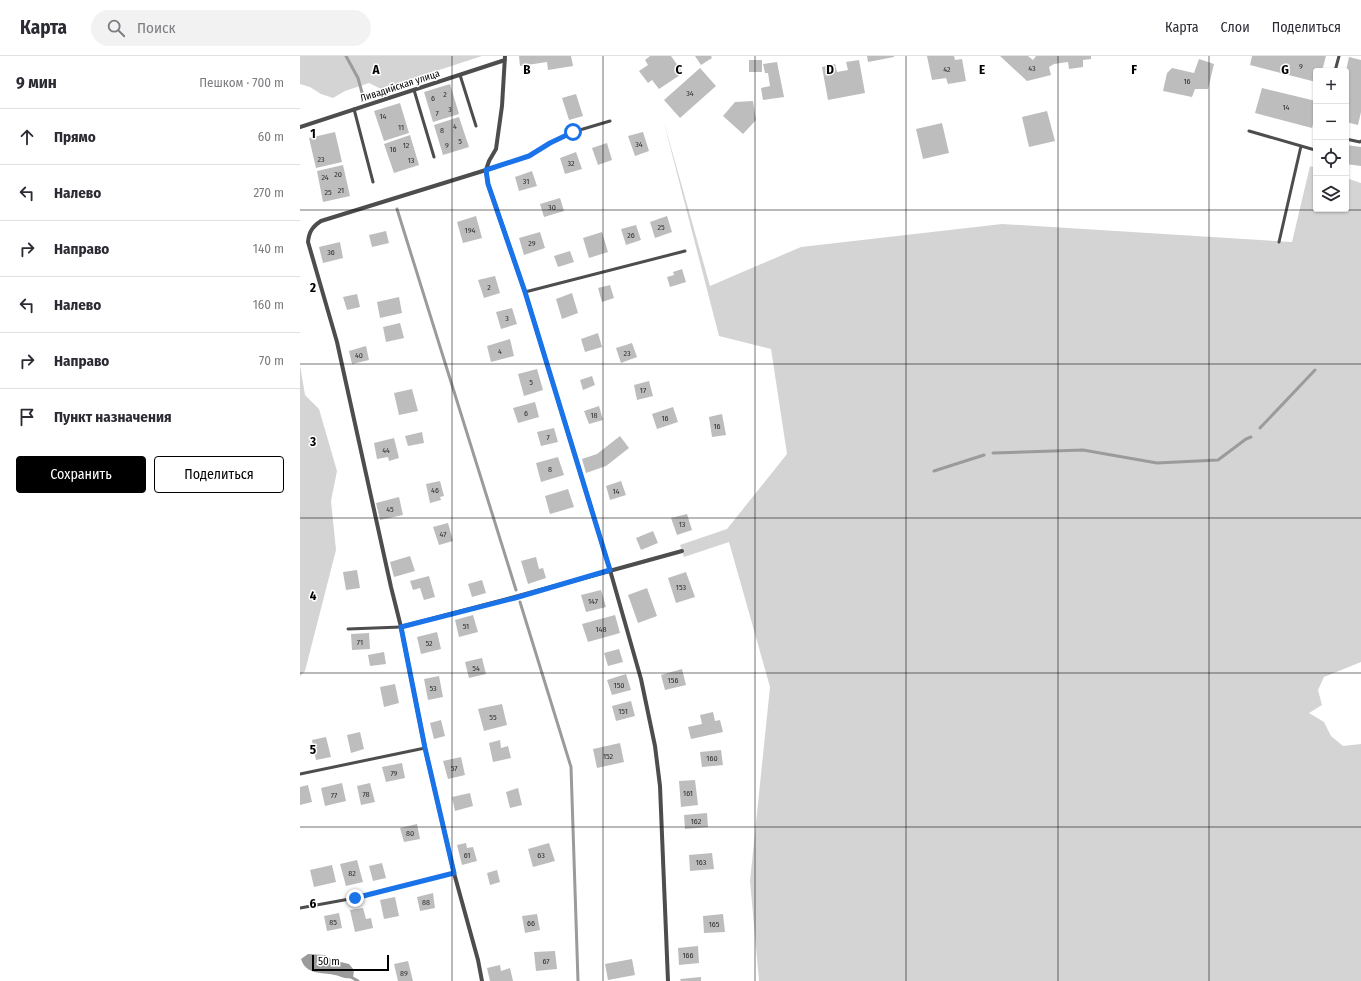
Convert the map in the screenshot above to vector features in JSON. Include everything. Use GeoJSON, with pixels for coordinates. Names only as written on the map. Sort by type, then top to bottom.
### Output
{"type":"FeatureCollection","features":[{"type":"Feature","properties":{"kind":"street","name":"Ливадийская улица"},"geometry":{"type":"LineString","coordinates":[[300,127],[460,75],[505,58]]}},
{"type":"Feature","properties":{"kind":"street"},"geometry":{"type":"LineString","coordinates":[[505,58],[502,106],[496,149],[486,170],[488,184],[525,292],[610,570],[641,679],[655,746],[660,786],[668,981]]}},
{"type":"Feature","properties":{"kind":"street"},"geometry":{"type":"LineString","coordinates":[[482,981],[478,960],[454,873],[425,748],[401,627],[337,342],[308,242],[309,234],[314,226],[321,222],[486,170]]}},
{"type":"Feature","properties":{"kind":"street"},"geometry":{"type":"LineString","coordinates":[[401,627],[515,598],[610,570],[682,551]]}},
{"type":"Feature","properties":{"kind":"lane"},"geometry":{"type":"LineString","coordinates":[[1336,68],[1339,56]]}},
{"type":"Feature","properties":{"kind":"lane"},"geometry":{"type":"LineString","coordinates":[[460,75],[476,126]]}},
{"type":"Feature","properties":{"kind":"lane"},"geometry":{"type":"LineString","coordinates":[[414,90],[434,157]]}},
{"type":"Feature","properties":{"kind":"lane"},"geometry":{"type":"LineString","coordinates":[[354,110],[373,182]]}},
{"type":"Feature","properties":{"kind":"lane"},"geometry":{"type":"LineString","coordinates":[[486,170],[529,156],[550,143],[573,132],[610,121]]}},
{"type":"Feature","properties":{"kind":"lane"},"geometry":{"type":"LineString","coordinates":[[1249,131],[1313,149]]}},
{"type":"Feature","properties":{"kind":"lane"},"geometry":{"type":"LineString","coordinates":[[1349,140],[1361,141]]}},
{"type":"Feature","properties":{"kind":"lane"},"geometry":{"type":"LineString","coordinates":[[1278,242],[1301,146]]}},
{"type":"Feature","properties":{"kind":"lane"},"geometry":{"type":"LineString","coordinates":[[525,292],[685,251]]}},
{"type":"Feature","properties":{"kind":"lane"},"geometry":{"type":"LineString","coordinates":[[348,629],[401,627]]}},
{"type":"Feature","properties":{"kind":"lane"},"geometry":{"type":"LineString","coordinates":[[300,774],[425,748]]}},
{"type":"Feature","properties":{"kind":"lane"},"geometry":{"type":"LineString","coordinates":[[300,908],[355,898],[454,873]]}},
{"type":"Feature","properties":{"kind":"shaded area"},"geometry":{"type":"Polygon","coordinates":[[[300,56],[482,56],[381,89],[369,83],[345,91],[333,98],[300,84],[300,56]]]}},
{"type":"Feature","properties":{"kind":"shaded area"},"geometry":{"type":"Polygon","coordinates":[[[663,119],[710,286],[801,247],[1002,224],[1292,242],[1310,166],[1313,167],[1313,212],[1349,212],[1349,179],[1361,183],[1361,662],[1324,677],[1318,690],[1322,705],[1309,713],[1324,722],[1331,736],[1343,746],[1361,744],[1361,981],[759,981],[750,881],[770,687],[729,542],[684,557],[680,545],[727,529],[787,454],[771,349],[719,336],[663,119]]]}},
{"type":"Feature","properties":{"kind":"shaded area"},"geometry":{"type":"Polygon","coordinates":[[[300,365],[305,395],[319,409],[337,471],[331,501],[336,550],[305,671],[300,676],[300,365]]]}},
{"type":"Feature","properties":{"kind":"shaded area"},"geometry":{"type":"Polygon","coordinates":[[[308,954],[325,955],[332,960],[349,964],[354,970],[353,978],[319,973],[306,968],[301,959],[308,954]]]}},
{"type":"Feature","properties":{"kind":"building"},"geometry":{"type":"Polygon","coordinates":[[[519,56],[571,56],[573,66],[548,70],[547,62],[520,66],[519,56]]]}},
{"type":"Feature","properties":{"kind":"building"},"geometry":{"type":"Polygon","coordinates":[[[650,56],[671,56],[683,73],[659,89],[652,80],[648,83],[639,71],[648,65],[645,60],[650,56]]]}},
{"type":"Feature","properties":{"kind":"building"},"geometry":{"type":"Polygon","coordinates":[[[695,56],[711,56],[712,58],[701,65],[695,56]]]}},
{"type":"Feature","properties":{"kind":"building"},"geometry":{"type":"Polygon","coordinates":[[[867,56],[894,56],[894,57],[868,62],[867,56]]]}},
{"type":"Feature","properties":{"kind":"building"},"geometry":{"type":"Polygon","coordinates":[[[927,56],[954,56],[955,60],[962,59],[966,81],[948,84],[946,78],[932,80],[927,56]]]}},
{"type":"Feature","properties":{"kind":"building"},"geometry":{"type":"Polygon","coordinates":[[[1000,56],[1028,56],[1033,60],[1036,56],[1091,56],[1091,59],[1083,60],[1083,67],[1069,69],[1068,62],[1054,64],[1049,67],[1051,75],[1027,81],[1000,56]]]}},
{"type":"Feature","properties":{"kind":"building"},"geometry":{"type":"Polygon","coordinates":[[[1252,56],[1326,56],[1323,68],[1313,68],[1313,81],[1250,65],[1252,56]]]}},
{"type":"Feature","properties":{"kind":"building"},"geometry":{"type":"Polygon","coordinates":[[[1349,57],[1361,60],[1361,112],[1358,125],[1349,123],[1349,68],[1347,68],[1349,57]]]}},
{"type":"Feature","properties":{"kind":"building"},"geometry":{"type":"Polygon","coordinates":[[[1199,59],[1214,64],[1208,89],[1195,89],[1192,97],[1163,91],[1167,73],[1172,68],[1194,73],[1199,59]]]}},
{"type":"Feature","properties":{"kind":"building"},"geometry":{"type":"Polygon","coordinates":[[[749,60],[762,60],[762,72],[749,72],[749,60]]]}},
{"type":"Feature","properties":{"kind":"building"},"geometry":{"type":"Polygon","coordinates":[[[859,60],[865,93],[828,100],[822,67],[835,64],[837,72],[848,70],[846,62],[859,60]]]}},
{"type":"Feature","properties":{"kind":"building"},"geometry":{"type":"Polygon","coordinates":[[[777,62],[784,97],[763,100],[761,88],[770,86],[768,73],[765,73],[763,64],[777,62]]]}},
{"type":"Feature","properties":{"kind":"building"},"geometry":{"type":"Polygon","coordinates":[[[700,68],[716,86],[680,118],[664,100],[700,68]]]}},
{"type":"Feature","properties":{"kind":"building"},"geometry":{"type":"Polygon","coordinates":[[[450,84],[459,114],[433,122],[424,92],[450,84]]]}},
{"type":"Feature","properties":{"kind":"building"},"geometry":{"type":"Polygon","coordinates":[[[1262,88],[1313,100],[1312,128],[1255,113],[1262,88]]]}},
{"type":"Feature","properties":{"kind":"building"},"geometry":{"type":"Polygon","coordinates":[[[576,94],[583,116],[569,120],[562,98],[576,94]]]}},
{"type":"Feature","properties":{"kind":"building"},"geometry":{"type":"Polygon","coordinates":[[[753,101],[756,120],[743,134],[723,116],[735,102],[753,101]]]}},
{"type":"Feature","properties":{"kind":"building"},"geometry":{"type":"Polygon","coordinates":[[[400,103],[409,133],[384,141],[374,111],[400,103]]]}},
{"type":"Feature","properties":{"kind":"building"},"geometry":{"type":"Polygon","coordinates":[[[1047,111],[1055,141],[1029,147],[1022,117],[1047,111]]]}},
{"type":"Feature","properties":{"kind":"building"},"geometry":{"type":"Polygon","coordinates":[[[459,117],[469,147],[443,155],[434,125],[459,117]]]}},
{"type":"Feature","properties":{"kind":"building"},"geometry":{"type":"Polygon","coordinates":[[[942,123],[949,153],[923,159],[916,129],[942,123]]]}},
{"type":"Feature","properties":{"kind":"building"},"geometry":{"type":"Polygon","coordinates":[[[335,132],[342,162],[316,168],[309,138],[335,132]]]}},
{"type":"Feature","properties":{"kind":"building"},"geometry":{"type":"Polygon","coordinates":[[[643,132],[649,151],[635,156],[628,136],[643,132]]]}},
{"type":"Feature","properties":{"kind":"building"},"geometry":{"type":"Polygon","coordinates":[[[410,135],[419,165],[394,173],[384,144],[410,135]]]}},
{"type":"Feature","properties":{"kind":"building"},"geometry":{"type":"Polygon","coordinates":[[[607,143],[612,160],[598,165],[592,148],[607,143]]]}},
{"type":"Feature","properties":{"kind":"building"},"geometry":{"type":"Polygon","coordinates":[[[1349,145],[1361,147],[1361,166],[1349,164],[1349,145]]]}},
{"type":"Feature","properties":{"kind":"building"},"geometry":{"type":"Polygon","coordinates":[[[576,152],[582,169],[565,174],[560,158],[576,152]]]}},
{"type":"Feature","properties":{"kind":"building"},"geometry":{"type":"Polygon","coordinates":[[[343,165],[350,196],[323,202],[317,171],[343,165]]]}},
{"type":"Feature","properties":{"kind":"building"},"geometry":{"type":"Polygon","coordinates":[[[532,171],[537,186],[519,191],[515,177],[532,171]]]}},
{"type":"Feature","properties":{"kind":"building"},"geometry":{"type":"Polygon","coordinates":[[[560,198],[564,211],[544,217],[540,204],[560,198]]]}},
{"type":"Feature","properties":{"kind":"building"},"geometry":{"type":"Polygon","coordinates":[[[476,216],[482,238],[463,243],[457,222],[476,216]]]}},
{"type":"Feature","properties":{"kind":"building"},"geometry":{"type":"Polygon","coordinates":[[[667,216],[672,232],[655,238],[650,222],[667,216]]]}},
{"type":"Feature","properties":{"kind":"building"},"geometry":{"type":"Polygon","coordinates":[[[636,225],[641,240],[626,245],[621,229],[636,225]]]}},
{"type":"Feature","properties":{"kind":"building"},"geometry":{"type":"Polygon","coordinates":[[[386,231],[389,243],[372,247],[369,235],[386,231]]]}},
{"type":"Feature","properties":{"kind":"building"},"geometry":{"type":"Polygon","coordinates":[[[540,232],[545,248],[524,255],[519,238],[540,232]]]}},
{"type":"Feature","properties":{"kind":"building"},"geometry":{"type":"Polygon","coordinates":[[[602,232],[608,252],[589,258],[583,238],[602,232]]]}},
{"type":"Feature","properties":{"kind":"building"},"geometry":{"type":"Polygon","coordinates":[[[340,242],[343,258],[323,263],[319,247],[340,242]]]}},
{"type":"Feature","properties":{"kind":"building"},"geometry":{"type":"Polygon","coordinates":[[[570,251],[574,262],[558,267],[554,256],[570,251]]]}},
{"type":"Feature","properties":{"kind":"building"},"geometry":{"type":"Polygon","coordinates":[[[682,269],[686,282],[670,287],[667,277],[674,275],[673,272],[682,269]]]}},
{"type":"Feature","properties":{"kind":"building"},"geometry":{"type":"Polygon","coordinates":[[[495,276],[500,293],[484,298],[478,280],[495,276]]]}},
{"type":"Feature","properties":{"kind":"building"},"geometry":{"type":"Polygon","coordinates":[[[610,285],[614,298],[602,302],[598,288],[610,285]]]}},
{"type":"Feature","properties":{"kind":"building"},"geometry":{"type":"Polygon","coordinates":[[[572,293],[578,313],[562,319],[556,299],[572,293]]]}},
{"type":"Feature","properties":{"kind":"building"},"geometry":{"type":"Polygon","coordinates":[[[357,294],[360,307],[347,310],[343,297],[357,294]]]}},
{"type":"Feature","properties":{"kind":"building"},"geometry":{"type":"Polygon","coordinates":[[[399,297],[402,313],[380,318],[377,302],[399,297]]]}},
{"type":"Feature","properties":{"kind":"building"},"geometry":{"type":"Polygon","coordinates":[[[512,308],[517,324],[501,329],[496,312],[512,308]]]}},
{"type":"Feature","properties":{"kind":"building"},"geometry":{"type":"Polygon","coordinates":[[[400,323],[404,338],[386,342],[383,327],[400,323]]]}},
{"type":"Feature","properties":{"kind":"building"},"geometry":{"type":"Polygon","coordinates":[[[598,333],[602,347],[585,352],[581,339],[598,333]]]}},
{"type":"Feature","properties":{"kind":"building"},"geometry":{"type":"Polygon","coordinates":[[[510,339],[514,356],[491,362],[487,346],[510,339]]]}},
{"type":"Feature","properties":{"kind":"building"},"geometry":{"type":"Polygon","coordinates":[[[632,343],[637,357],[621,363],[616,348],[632,343]]]}},
{"type":"Feature","properties":{"kind":"building"},"geometry":{"type":"Polygon","coordinates":[[[366,346],[369,360],[352,364],[349,351],[366,346]]]}},
{"type":"Feature","properties":{"kind":"building"},"geometry":{"type":"Polygon","coordinates":[[[537,369],[543,390],[524,396],[518,374],[537,369]]]}},
{"type":"Feature","properties":{"kind":"building"},"geometry":{"type":"Polygon","coordinates":[[[592,376],[595,385],[583,390],[580,380],[592,376]]]}},
{"type":"Feature","properties":{"kind":"building"},"geometry":{"type":"Polygon","coordinates":[[[649,381],[653,396],[637,400],[634,385],[649,381]]]}},
{"type":"Feature","properties":{"kind":"building"},"geometry":{"type":"Polygon","coordinates":[[[412,389],[418,411],[399,415],[394,393],[412,389]]]}},
{"type":"Feature","properties":{"kind":"building"},"geometry":{"type":"Polygon","coordinates":[[[535,402],[539,417],[518,423],[513,408],[535,402]]]}},
{"type":"Feature","properties":{"kind":"building"},"geometry":{"type":"Polygon","coordinates":[[[599,406],[603,420],[589,424],[584,411],[599,406]]]}},
{"type":"Feature","properties":{"kind":"building"},"geometry":{"type":"Polygon","coordinates":[[[673,407],[678,422],[657,429],[652,414],[673,407]]]}},
{"type":"Feature","properties":{"kind":"building"},"geometry":{"type":"Polygon","coordinates":[[[722,414],[726,435],[712,437],[709,417],[722,414]]]}},
{"type":"Feature","properties":{"kind":"building"},"geometry":{"type":"Polygon","coordinates":[[[554,428],[558,442],[541,446],[537,432],[554,428]]]}},
{"type":"Feature","properties":{"kind":"building"},"geometry":{"type":"Polygon","coordinates":[[[422,432],[424,443],[408,446],[405,436],[422,432]]]}},
{"type":"Feature","properties":{"kind":"building"},"geometry":{"type":"Polygon","coordinates":[[[620,436],[629,448],[606,466],[586,473],[582,459],[597,454],[620,436]]]}},
{"type":"Feature","properties":{"kind":"building"},"geometry":{"type":"Polygon","coordinates":[[[394,438],[399,458],[389,461],[388,457],[377,459],[374,443],[394,438]]]}},
{"type":"Feature","properties":{"kind":"building"},"geometry":{"type":"Polygon","coordinates":[[[558,457],[564,475],[541,482],[536,463],[558,457]]]}},
{"type":"Feature","properties":{"kind":"building"},"geometry":{"type":"Polygon","coordinates":[[[440,481],[444,496],[440,497],[441,500],[430,503],[426,484],[440,481]]]}},
{"type":"Feature","properties":{"kind":"building"},"geometry":{"type":"Polygon","coordinates":[[[621,481],[626,495],[610,500],[606,486],[621,481]]]}},
{"type":"Feature","properties":{"kind":"building"},"geometry":{"type":"Polygon","coordinates":[[[568,489],[574,507],[550,514],[545,496],[568,489]]]}},
{"type":"Feature","properties":{"kind":"building"},"geometry":{"type":"Polygon","coordinates":[[[399,497],[403,515],[380,520],[376,503],[399,497]]]}},
{"type":"Feature","properties":{"kind":"building"},"geometry":{"type":"Polygon","coordinates":[[[687,514],[692,530],[677,535],[671,518],[687,514]]]}},
{"type":"Feature","properties":{"kind":"building"},"geometry":{"type":"Polygon","coordinates":[[[448,523],[453,541],[439,545],[433,527],[448,523]]]}},
{"type":"Feature","properties":{"kind":"building"},"geometry":{"type":"Polygon","coordinates":[[[653,531],[658,543],[641,550],[636,538],[653,531]]]}},
{"type":"Feature","properties":{"kind":"building"},"geometry":{"type":"Polygon","coordinates":[[[410,556],[415,571],[394,577],[390,562],[410,556]]]}},
{"type":"Feature","properties":{"kind":"building"},"geometry":{"type":"Polygon","coordinates":[[[536,557],[539,569],[543,568],[546,578],[528,584],[521,561],[536,557]]]}},
{"type":"Feature","properties":{"kind":"building"},"geometry":{"type":"Polygon","coordinates":[[[357,570],[360,588],[346,590],[343,572],[357,570]]]}},
{"type":"Feature","properties":{"kind":"building"},"geometry":{"type":"Polygon","coordinates":[[[686,572],[695,597],[676,603],[668,578],[686,572]]]}},
{"type":"Feature","properties":{"kind":"building"},"geometry":{"type":"Polygon","coordinates":[[[429,576],[435,597],[424,600],[420,588],[413,590],[410,581],[429,576]]]}},
{"type":"Feature","properties":{"kind":"building"},"geometry":{"type":"Polygon","coordinates":[[[482,580],[486,593],[472,597],[468,584],[482,580]]]}},
{"type":"Feature","properties":{"kind":"building"},"geometry":{"type":"Polygon","coordinates":[[[647,588],[657,616],[638,623],[628,595],[647,588]]]}},
{"type":"Feature","properties":{"kind":"building"},"geometry":{"type":"Polygon","coordinates":[[[601,590],[606,607],[586,612],[581,595],[601,590]]]}},
{"type":"Feature","properties":{"kind":"building"},"geometry":{"type":"Polygon","coordinates":[[[473,615],[478,632],[459,637],[455,620],[473,615]]]}},
{"type":"Feature","properties":{"kind":"building"},"geometry":{"type":"Polygon","coordinates":[[[615,615],[620,633],[588,642],[582,624],[615,615]]]}},
{"type":"Feature","properties":{"kind":"building"},"geometry":{"type":"Polygon","coordinates":[[[437,632],[441,649],[421,654],[417,637],[437,632]]]}},
{"type":"Feature","properties":{"kind":"building"},"geometry":{"type":"Polygon","coordinates":[[[369,633],[370,649],[352,650],[351,634],[369,633]]]}},
{"type":"Feature","properties":{"kind":"building"},"geometry":{"type":"Polygon","coordinates":[[[619,649],[623,662],[608,666],[604,653],[619,649]]]}},
{"type":"Feature","properties":{"kind":"building"},"geometry":{"type":"Polygon","coordinates":[[[384,652],[386,664],[370,666],[368,655],[384,652]]]}},
{"type":"Feature","properties":{"kind":"building"},"geometry":{"type":"Polygon","coordinates":[[[482,658],[486,674],[469,678],[465,662],[482,658]]]}},
{"type":"Feature","properties":{"kind":"building"},"geometry":{"type":"Polygon","coordinates":[[[682,669],[686,685],[665,690],[661,675],[682,669]]]}},
{"type":"Feature","properties":{"kind":"building"},"geometry":{"type":"Polygon","coordinates":[[[626,674],[631,690],[612,695],[607,680],[626,674]]]}},
{"type":"Feature","properties":{"kind":"building"},"geometry":{"type":"Polygon","coordinates":[[[439,676],[443,697],[428,700],[424,679],[439,676]]]}},
{"type":"Feature","properties":{"kind":"building"},"geometry":{"type":"Polygon","coordinates":[[[395,684],[399,703],[384,707],[380,687],[395,684]]]}},
{"type":"Feature","properties":{"kind":"building"},"geometry":{"type":"Polygon","coordinates":[[[631,701],[635,716],[616,721],[612,706],[631,701]]]}},
{"type":"Feature","properties":{"kind":"building"},"geometry":{"type":"Polygon","coordinates":[[[502,704],[507,725],[484,731],[478,709],[502,704]]]}},
{"type":"Feature","properties":{"kind":"building"},"geometry":{"type":"Polygon","coordinates":[[[713,712],[715,721],[720,720],[723,732],[691,739],[688,727],[702,724],[700,715],[713,712]]]}},
{"type":"Feature","properties":{"kind":"building"},"geometry":{"type":"Polygon","coordinates":[[[441,720],[445,736],[434,739],[430,723],[441,720]]]}},
{"type":"Feature","properties":{"kind":"building"},"geometry":{"type":"Polygon","coordinates":[[[360,732],[364,749],[351,753],[347,735],[360,732]]]}},
{"type":"Feature","properties":{"kind":"building"},"geometry":{"type":"Polygon","coordinates":[[[326,737],[331,757],[316,760],[312,740],[326,737]]]}},
{"type":"Feature","properties":{"kind":"building"},"geometry":{"type":"Polygon","coordinates":[[[500,740],[501,748],[508,746],[511,758],[493,762],[489,743],[500,740]]]}},
{"type":"Feature","properties":{"kind":"building"},"geometry":{"type":"Polygon","coordinates":[[[620,743],[624,762],[597,768],[593,749],[620,743]]]}},
{"type":"Feature","properties":{"kind":"building"},"geometry":{"type":"Polygon","coordinates":[[[721,750],[723,765],[702,767],[700,752],[721,750]]]}},
{"type":"Feature","properties":{"kind":"building"},"geometry":{"type":"Polygon","coordinates":[[[461,757],[465,775],[448,779],[443,761],[461,757]]]}},
{"type":"Feature","properties":{"kind":"building"},"geometry":{"type":"Polygon","coordinates":[[[402,763],[405,778],[386,782],[382,767],[402,763]]]}},
{"type":"Feature","properties":{"kind":"building"},"geometry":{"type":"Polygon","coordinates":[[[695,780],[698,805],[681,807],[679,781],[695,780]]]}},
{"type":"Feature","properties":{"kind":"building"},"geometry":{"type":"Polygon","coordinates":[[[342,783],[346,801],[325,806],[321,788],[342,783]]]}},
{"type":"Feature","properties":{"kind":"building"},"geometry":{"type":"Polygon","coordinates":[[[370,783],[375,802],[361,805],[357,786],[370,783]]]}},
{"type":"Feature","properties":{"kind":"building"},"geometry":{"type":"Polygon","coordinates":[[[308,785],[312,802],[300,805],[300,787],[308,785]]]}},
{"type":"Feature","properties":{"kind":"building"},"geometry":{"type":"Polygon","coordinates":[[[518,788],[522,805],[510,808],[506,792],[518,788]]]}},
{"type":"Feature","properties":{"kind":"building"},"geometry":{"type":"Polygon","coordinates":[[[470,793],[473,806],[455,811],[452,797],[470,793]]]}},
{"type":"Feature","properties":{"kind":"building"},"geometry":{"type":"Polygon","coordinates":[[[707,813],[708,827],[685,829],[684,815],[707,813]]]}},
{"type":"Feature","properties":{"kind":"building"},"geometry":{"type":"Polygon","coordinates":[[[417,824],[420,839],[404,842],[400,828],[417,824]]]}},
{"type":"Feature","properties":{"kind":"building"},"geometry":{"type":"Polygon","coordinates":[[[466,843],[467,848],[473,847],[477,861],[462,865],[457,845],[466,843]]]}},
{"type":"Feature","properties":{"kind":"building"},"geometry":{"type":"Polygon","coordinates":[[[549,843],[555,861],[533,867],[528,849],[549,843]]]}},
{"type":"Feature","properties":{"kind":"building"},"geometry":{"type":"Polygon","coordinates":[[[712,853],[714,869],[690,871],[689,855],[712,853]]]}},
{"type":"Feature","properties":{"kind":"building"},"geometry":{"type":"Polygon","coordinates":[[[357,860],[363,882],[346,886],[340,864],[357,860]]]}},
{"type":"Feature","properties":{"kind":"building"},"geometry":{"type":"Polygon","coordinates":[[[382,863],[386,878],[373,881],[369,866],[382,863]]]}},
{"type":"Feature","properties":{"kind":"building"},"geometry":{"type":"Polygon","coordinates":[[[332,865],[336,882],[314,887],[310,870],[332,865]]]}},
{"type":"Feature","properties":{"kind":"building"},"geometry":{"type":"Polygon","coordinates":[[[497,870],[500,882],[490,885],[487,873],[497,870]]]}},
{"type":"Feature","properties":{"kind":"building"},"geometry":{"type":"Polygon","coordinates":[[[433,893],[435,908],[420,911],[417,897],[433,893]]]}},
{"type":"Feature","properties":{"kind":"building"},"geometry":{"type":"Polygon","coordinates":[[[395,897],[399,916],[384,919],[380,900],[395,897]]]}},
{"type":"Feature","properties":{"kind":"building"},"geometry":{"type":"Polygon","coordinates":[[[363,908],[366,919],[371,918],[373,928],[355,932],[350,910],[363,908]]]}},
{"type":"Feature","properties":{"kind":"building"},"geometry":{"type":"Polygon","coordinates":[[[339,913],[342,928],[327,931],[324,916],[339,913]]]}},
{"type":"Feature","properties":{"kind":"building"},"geometry":{"type":"Polygon","coordinates":[[[537,914],[540,930],[525,933],[522,916],[537,914]]]}},
{"type":"Feature","properties":{"kind":"building"},"geometry":{"type":"Polygon","coordinates":[[[723,914],[725,932],[704,933],[703,916],[723,914]]]}},
{"type":"Feature","properties":{"kind":"building"},"geometry":{"type":"Polygon","coordinates":[[[698,946],[699,963],[679,965],[678,948],[698,946]]]}},
{"type":"Feature","properties":{"kind":"building"},"geometry":{"type":"Polygon","coordinates":[[[555,951],[557,969],[536,971],[534,952],[555,951]]]}},
{"type":"Feature","properties":{"kind":"building"},"geometry":{"type":"Polygon","coordinates":[[[632,959],[635,975],[608,980],[605,964],[632,959]]]}},
{"type":"Feature","properties":{"kind":"building"},"geometry":{"type":"Polygon","coordinates":[[[408,961],[413,981],[398,981],[394,964],[408,961]]]}},
{"type":"Feature","properties":{"kind":"building"},"geometry":{"type":"Polygon","coordinates":[[[500,965],[501,971],[510,968],[513,981],[490,981],[487,968],[500,965]]]}},
{"type":"Feature","properties":{"kind":"building"},"geometry":{"type":"Polygon","coordinates":[[[701,977],[701,981],[681,981],[680,979],[701,977]]]}},
{"type":"Feature","properties":{"kind":"waterway"},"geometry":{"type":"LineString","coordinates":[[346,56],[358,78],[364,100]]}},
{"type":"Feature","properties":{"kind":"waterway"},"geometry":{"type":"LineString","coordinates":[[397,209],[516,590]]}},
{"type":"Feature","properties":{"kind":"waterway"},"geometry":{"type":"LineString","coordinates":[[1260,428],[1315,370]]}},
{"type":"Feature","properties":{"kind":"waterway"},"geometry":{"type":"LineString","coordinates":[[993,453],[1083,450],[1157,463],[1218,460],[1246,439],[1251,437]]}},
{"type":"Feature","properties":{"kind":"waterway"},"geometry":{"type":"LineString","coordinates":[[934,471],[984,455]]}},
{"type":"Feature","properties":{"kind":"waterway"},"geometry":{"type":"LineString","coordinates":[[520,602],[571,767],[578,981]]}},
{"type":"Feature","properties":{"kind":"waterway"},"geometry":{"type":"LineString","coordinates":[[351,977],[358,981]]}},
{"type":"Feature","properties":{"kind":"route"},"geometry":{"type":"LineString","coordinates":[[355,898],[454,873],[425,748],[401,627],[515,598],[610,570],[525,292],[488,184],[486,170],[529,156],[550,143],[573,132]]}}]}
